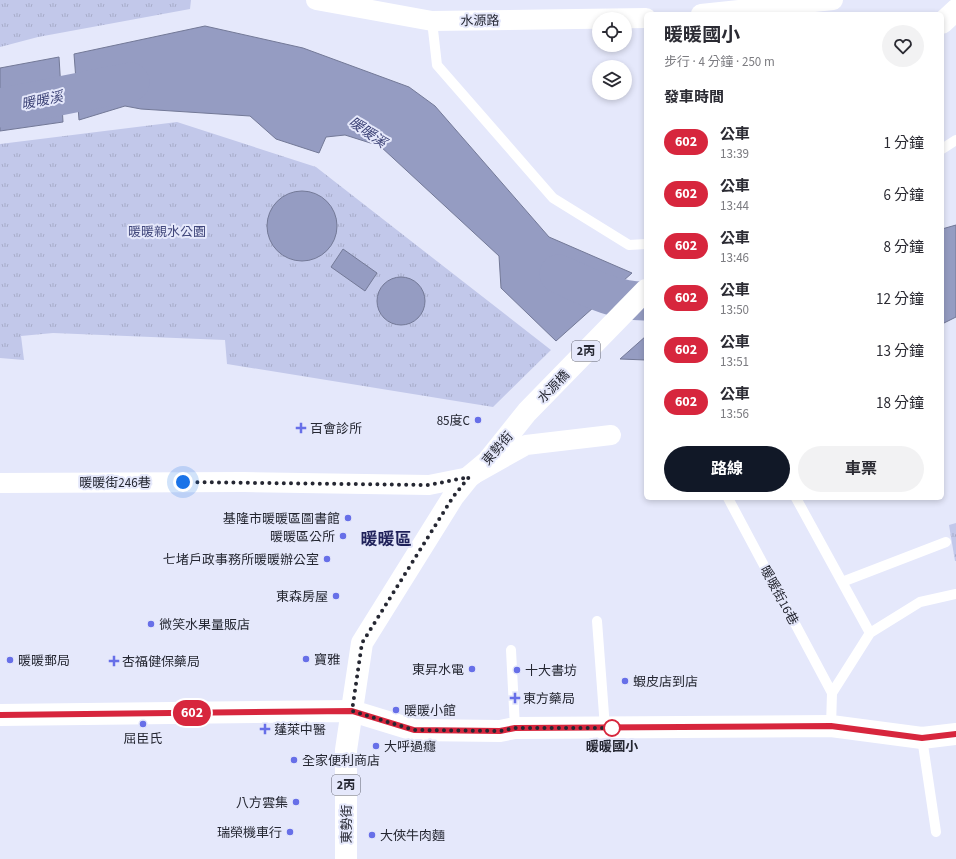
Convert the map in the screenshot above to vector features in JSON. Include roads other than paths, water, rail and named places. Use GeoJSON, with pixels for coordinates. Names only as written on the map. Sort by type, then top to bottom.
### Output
{"type":"FeatureCollection","features":[{"type":"Feature","properties":{"kind":"street","name":"水源路"},"geometry":{"type":"LineString","coordinates":[[316,0],[432,21],[644,18]]}},
{"type":"Feature","properties":{"kind":"street"},"geometry":{"type":"LineString","coordinates":[[720,12],[833,0]]}},
{"type":"Feature","properties":{"kind":"street"},"geometry":{"type":"LineString","coordinates":[[944,21],[956,10]]}},
{"type":"Feature","properties":{"kind":"street","name":"水源橋"},"geometry":{"type":"LineString","coordinates":[[527,412],[644,292]]}},
{"type":"Feature","properties":{"kind":"street","name":"東勢街"},"geometry":{"type":"LineString","coordinates":[[346,859],[346,750],[362,643],[453,497],[469,477],[487,462],[527,412]]}},
{"type":"Feature","properties":{"kind":"street","name":"暖暖街246巷"},"geometry":{"type":"LineString","coordinates":[[0,482],[244,482],[429,485],[469,477],[526,445],[611,435]]}},
{"type":"Feature","properties":{"kind":"street"},"geometry":{"type":"LineString","coordinates":[[0,715],[352,711],[414,730],[500,731],[515,728],[831,726],[922,738],[956,734]]}},
{"type":"Feature","properties":{"kind":"lane"},"geometry":{"type":"LineString","coordinates":[[432,21],[437,66],[552,198],[629,245],[644,244]]}},
{"type":"Feature","properties":{"kind":"lane"},"geometry":{"type":"LineString","coordinates":[[944,148],[956,140]]}},
{"type":"Feature","properties":{"kind":"lane","name":"暖暖街16巷"},"geometry":{"type":"LineString","coordinates":[[729,500],[832,693],[831,726]]}},
{"type":"Feature","properties":{"kind":"lane"},"geometry":{"type":"LineString","coordinates":[[797,500],[870,633]]}},
{"type":"Feature","properties":{"kind":"lane"},"geometry":{"type":"LineString","coordinates":[[842,582],[946,542]]}},
{"type":"Feature","properties":{"kind":"lane"},"geometry":{"type":"LineString","coordinates":[[832,693],[870,633],[920,602],[956,594]]}},
{"type":"Feature","properties":{"kind":"lane"},"geometry":{"type":"LineString","coordinates":[[596,621],[605,728]]}},
{"type":"Feature","properties":{"kind":"lane"},"geometry":{"type":"LineString","coordinates":[[511,650],[515,728]]}},
{"type":"Feature","properties":{"kind":"lane"},"geometry":{"type":"LineString","coordinates":[[922,738],[936,832]]}},
{"type":"Feature","properties":{"kind":"water"},"geometry":{"type":"Polygon","coordinates":[[[205,26],[303,48],[409,87],[435,106],[549,237],[632,273],[556,341],[501,288],[499,256],[380,146],[345,135],[326,137],[319,153],[276,139],[250,116],[141,109],[125,106],[79,120],[74,54],[205,26]]]}},
{"type":"Feature","properties":{"kind":"water"},"geometry":{"type":"Polygon","coordinates":[[[59,57],[63,122],[0,131],[0,68],[59,57]]]}},
{"type":"Feature","properties":{"kind":"water"},"geometry":{"type":"Polygon","coordinates":[[[302,191],[321,197],[331,207],[337,226],[331,245],[321,255],[302,261],[283,255],[273,245],[267,226],[273,207],[283,197],[302,191]]]}},
{"type":"Feature","properties":{"kind":"water"},"geometry":{"type":"Polygon","coordinates":[[[956,225],[956,317],[944,323],[944,228],[956,225]]]}},
{"type":"Feature","properties":{"kind":"water"},"geometry":{"type":"Polygon","coordinates":[[[343,249],[377,273],[365,291],[331,267],[343,249]]]}},
{"type":"Feature","properties":{"kind":"water"},"geometry":{"type":"Polygon","coordinates":[[[401,277],[410,279],[418,284],[423,292],[425,301],[423,310],[418,318],[410,323],[401,325],[392,323],[384,318],[379,310],[377,301],[379,292],[384,284],[392,279],[401,277]]]}},
{"type":"Feature","properties":{"kind":"water"},"geometry":{"type":"Polygon","coordinates":[[[644,338],[644,360],[620,359],[644,338]]]}},
{"type":"Feature","properties":{"kind":"waterway","name":"暖暖溪"},"geometry":{"type":"LineString","coordinates":[[0,108],[130,82]]}},
{"type":"Feature","properties":{"kind":"waterway","name":"暖暖溪"},"geometry":{"type":"LineString","coordinates":[[559,274],[612,296],[635,301],[644,301]]}},
{"type":"Feature","properties":{"kind":"place","name":"85度C"},"geometry":{"type":"Point","coordinates":[478,420]}},
{"type":"Feature","properties":{"kind":"place","name":"百會診所"},"geometry":{"type":"Point","coordinates":[301,428]}},
{"type":"Feature","properties":{"kind":"place","name":"基隆市暖暖區圖書館"},"geometry":{"type":"Point","coordinates":[348,518]}},
{"type":"Feature","properties":{"kind":"place","name":"暖暖區公所"},"geometry":{"type":"Point","coordinates":[343,536]}},
{"type":"Feature","properties":{"kind":"place","name":"七堵戶政事務所暖暖辦公室"},"geometry":{"type":"Point","coordinates":[327,559]}},
{"type":"Feature","properties":{"kind":"place","name":"東森房屋"},"geometry":{"type":"Point","coordinates":[336,596]}},
{"type":"Feature","properties":{"kind":"place","name":"微笑水果量販店"},"geometry":{"type":"Point","coordinates":[151,624]}},
{"type":"Feature","properties":{"kind":"place","name":"寶雅"},"geometry":{"type":"Point","coordinates":[306,659]}},
{"type":"Feature","properties":{"kind":"place","name":"暖暖郵局"},"geometry":{"type":"Point","coordinates":[10,660]}},
{"type":"Feature","properties":{"kind":"place","name":"杏福健保藥局"},"geometry":{"type":"Point","coordinates":[114,661]}},
{"type":"Feature","properties":{"kind":"place","name":"東昇水電"},"geometry":{"type":"Point","coordinates":[472,669]}},
{"type":"Feature","properties":{"kind":"place","name":"十大書坊"},"geometry":{"type":"Point","coordinates":[517,670]}},
{"type":"Feature","properties":{"kind":"place","name":"蝦皮店到店"},"geometry":{"type":"Point","coordinates":[625,681]}},
{"type":"Feature","properties":{"kind":"place","name":"東方藥局"},"geometry":{"type":"Point","coordinates":[515,698]}},
{"type":"Feature","properties":{"kind":"place","name":"暖暖小館"},"geometry":{"type":"Point","coordinates":[396,710]}},
{"type":"Feature","properties":{"kind":"place","name":"屈臣氏"},"geometry":{"type":"Point","coordinates":[143,724]}},
{"type":"Feature","properties":{"kind":"place","name":"暖暖國小"},"geometry":{"type":"Point","coordinates":[612,728]}},
{"type":"Feature","properties":{"kind":"place","name":"蓬萊中醫"},"geometry":{"type":"Point","coordinates":[265,729]}},
{"type":"Feature","properties":{"kind":"place","name":"大呼過癮"},"geometry":{"type":"Point","coordinates":[376,746]}},
{"type":"Feature","properties":{"kind":"place","name":"全家便利商店"},"geometry":{"type":"Point","coordinates":[294,760]}},
{"type":"Feature","properties":{"kind":"place","name":"八方雲集"},"geometry":{"type":"Point","coordinates":[296,802]}},
{"type":"Feature","properties":{"kind":"place","name":"瑞榮機車行"},"geometry":{"type":"Point","coordinates":[290,832]}},
{"type":"Feature","properties":{"kind":"place","name":"大俠牛肉麵"},"geometry":{"type":"Point","coordinates":[372,835]}},
{"type":"Feature","properties":{"kind":"district","name":"暖暖區"},"geometry":{"type":"Point","coordinates":[386,539]}},
{"type":"Feature","properties":{"kind":"park label","name":"暖暖親水公園"},"geometry":{"type":"Point","coordinates":[167,231]}}]}
